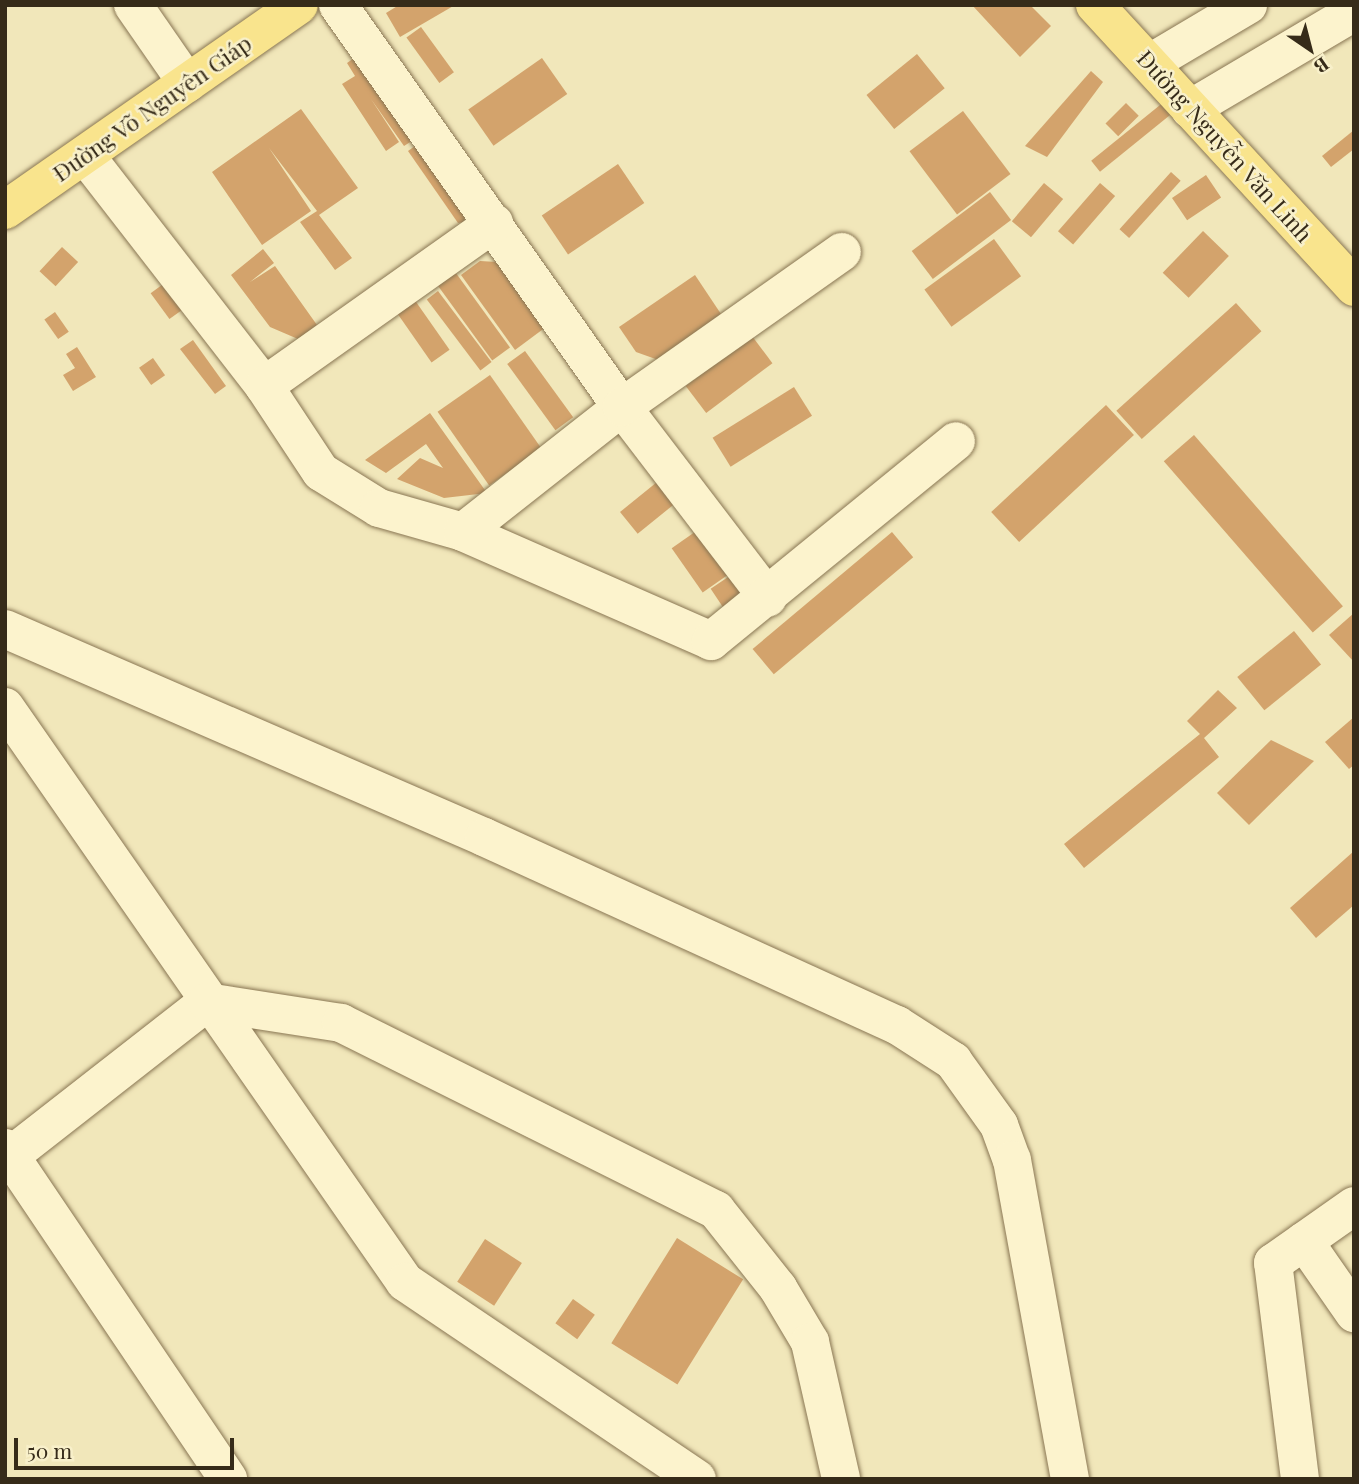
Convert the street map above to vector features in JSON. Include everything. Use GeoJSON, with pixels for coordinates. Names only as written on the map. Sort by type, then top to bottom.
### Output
{"type":"FeatureCollection","features":[{"type":"Feature","properties":{"kind":"main road","name":"Đường Võ Nguyên Giáp"},"geometry":{"type":"LineString","coordinates":[[5,210],[299,5]]}},
{"type":"Feature","properties":{"kind":"main road","name":"Đường Nguyễn Văn Linh"},"geometry":{"type":"LineString","coordinates":[[1095,5],[1354,287]]}},
{"type":"Feature","properties":{"kind":"street"},"geometry":{"type":"LineString","coordinates":[[133,5],[187,83]]}},
{"type":"Feature","properties":{"kind":"street"},"geometry":{"type":"LineString","coordinates":[[338,5],[622,407],[768,598]]}},
{"type":"Feature","properties":{"kind":"street"},"geometry":{"type":"LineString","coordinates":[[1150,63],[1248,5]]}},
{"type":"Feature","properties":{"kind":"street"},"geometry":{"type":"LineString","coordinates":[[1190,109],[1354,12]]}},
{"type":"Feature","properties":{"kind":"street"},"geometry":{"type":"LineString","coordinates":[[85,155],[264,386],[321,472],[379,508],[463,531],[711,641],[768,598],[956,441]]}},
{"type":"Feature","properties":{"kind":"street"},"geometry":{"type":"LineString","coordinates":[[264,386],[494,223]]}},
{"type":"Feature","properties":{"kind":"street"},"geometry":{"type":"LineString","coordinates":[[463,531],[622,407],[842,252]]}},
{"type":"Feature","properties":{"kind":"street"},"geometry":{"type":"LineString","coordinates":[[5,629],[534,860],[897,1025],[953,1060],[999,1125],[1012,1160],[1070,1479]]}},
{"type":"Feature","properties":{"kind":"street"},"geometry":{"type":"LineString","coordinates":[[5,707],[207,1002],[405,1282],[697,1479]]}},
{"type":"Feature","properties":{"kind":"street"},"geometry":{"type":"LineString","coordinates":[[228,1479],[7,1155],[207,1002],[341,1023],[716,1210],[779,1288],[810,1342],[841,1479]]}},
{"type":"Feature","properties":{"kind":"street"},"geometry":{"type":"LineString","coordinates":[[1300,1479],[1273,1262],[1354,1206]]}},
{"type":"Feature","properties":{"kind":"street"},"geometry":{"type":"LineString","coordinates":[[1304,1241],[1354,1313]]}},
{"type":"Feature","properties":{"kind":"building"},"geometry":{"type":"Polygon","coordinates":[[[399,5],[455,5],[400,37],[386,13],[399,5]]]}},
{"type":"Feature","properties":{"kind":"building"},"geometry":{"type":"Polygon","coordinates":[[[972,5],[1030,5],[1051,26],[1020,57],[972,5]]]}},
{"type":"Feature","properties":{"kind":"building"},"geometry":{"type":"Polygon","coordinates":[[[421,27],[454,72],[439,83],[406,38],[421,27]]]}},
{"type":"Feature","properties":{"kind":"building"},"geometry":{"type":"Polygon","coordinates":[[[367,49],[424,133],[404,146],[371,99],[399,142],[386,151],[342,84],[355,76],[347,63],[367,49]]]}},
{"type":"Feature","properties":{"kind":"building"},"geometry":{"type":"Polygon","coordinates":[[[917,54],[945,88],[894,129],[866,95],[917,54]]]}},
{"type":"Feature","properties":{"kind":"building"},"geometry":{"type":"Polygon","coordinates":[[[542,58],[567,94],[494,146],[468,110],[542,58]]]}},
{"type":"Feature","properties":{"kind":"building"},"geometry":{"type":"Polygon","coordinates":[[[1091,71],[1103,82],[1047,157],[1025,146],[1091,71]]]}},
{"type":"Feature","properties":{"kind":"building"},"geometry":{"type":"Polygon","coordinates":[[[1165,101],[1174,112],[1100,172],[1091,161],[1165,101]]]}},
{"type":"Feature","properties":{"kind":"building"},"geometry":{"type":"Polygon","coordinates":[[[1126,103],[1139,116],[1118,136],[1105,124],[1126,103]]]}},
{"type":"Feature","properties":{"kind":"building"},"geometry":{"type":"Polygon","coordinates":[[[301,109],[358,188],[319,215],[352,258],[335,270],[300,222],[317,211],[269,148],[311,211],[262,245],[212,172],[301,109]]]}},
{"type":"Feature","properties":{"kind":"building"},"geometry":{"type":"Polygon","coordinates":[[[963,111],[1011,174],[957,214],[909,151],[963,111]]]}},
{"type":"Feature","properties":{"kind":"building"},"geometry":{"type":"Polygon","coordinates":[[[1354,130],[1354,149],[1331,167],[1322,156],[1354,130]]]}},
{"type":"Feature","properties":{"kind":"building"},"geometry":{"type":"Polygon","coordinates":[[[429,136],[468,192],[464,222],[458,223],[408,151],[429,136]]]}},
{"type":"Feature","properties":{"kind":"building"},"geometry":{"type":"Polygon","coordinates":[[[618,164],[644,203],[568,254],[542,215],[618,164]]]}},
{"type":"Feature","properties":{"kind":"building"},"geometry":{"type":"Polygon","coordinates":[[[1171,172],[1181,181],[1129,238],[1119,229],[1171,172]]]}},
{"type":"Feature","properties":{"kind":"building"},"geometry":{"type":"Polygon","coordinates":[[[1206,175],[1221,197],[1187,220],[1172,198],[1206,175]]]}},
{"type":"Feature","properties":{"kind":"building"},"geometry":{"type":"Polygon","coordinates":[[[1044,183],[1063,199],[1031,237],[1012,221],[1044,183]]]}},
{"type":"Feature","properties":{"kind":"building"},"geometry":{"type":"Polygon","coordinates":[[[1100,183],[1115,196],[1073,244],[1058,231],[1100,183]]]}},
{"type":"Feature","properties":{"kind":"building"},"geometry":{"type":"Polygon","coordinates":[[[990,192],[1011,220],[933,279],[912,251],[990,192]]]}},
{"type":"Feature","properties":{"kind":"building"},"geometry":{"type":"Polygon","coordinates":[[[1203,231],[1229,256],[1189,298],[1163,273],[1203,231]]]}},
{"type":"Feature","properties":{"kind":"building"},"geometry":{"type":"Polygon","coordinates":[[[994,239],[1021,276],[951,327],[924,290],[994,239]]]}},
{"type":"Feature","properties":{"kind":"building"},"geometry":{"type":"Polygon","coordinates":[[[62,247],[78,262],[56,286],[39,271],[62,247]]]}},
{"type":"Feature","properties":{"kind":"building"},"geometry":{"type":"Polygon","coordinates":[[[263,249],[274,263],[250,282],[275,266],[317,325],[298,339],[270,327],[231,275],[263,249]]]}},
{"type":"Feature","properties":{"kind":"building"},"geometry":{"type":"Polygon","coordinates":[[[480,261],[513,263],[554,321],[515,350],[461,275],[480,261]]]}},
{"type":"Feature","properties":{"kind":"building"},"geometry":{"type":"Polygon","coordinates":[[[453,269],[510,347],[492,360],[435,282],[453,269]]]}},
{"type":"Feature","properties":{"kind":"building"},"geometry":{"type":"Polygon","coordinates":[[[695,275],[725,320],[664,362],[636,352],[619,327],[695,275]]]}},
{"type":"Feature","properties":{"kind":"building"},"geometry":{"type":"Polygon","coordinates":[[[166,282],[185,308],[169,319],[151,293],[166,282]]]}},
{"type":"Feature","properties":{"kind":"building"},"geometry":{"type":"Polygon","coordinates":[[[438,291],[492,362],[480,371],[427,299],[438,291]]]}},
{"type":"Feature","properties":{"kind":"building"},"geometry":{"type":"Polygon","coordinates":[[[414,299],[450,350],[432,362],[396,312],[414,299]]]}},
{"type":"Feature","properties":{"kind":"building"},"geometry":{"type":"Polygon","coordinates":[[[1236,303],[1261,331],[1142,439],[1116,411],[1236,303]]]}},
{"type":"Feature","properties":{"kind":"building"},"geometry":{"type":"Polygon","coordinates":[[[55,312],[69,332],[58,339],[44,319],[55,312]]]}},
{"type":"Feature","properties":{"kind":"building"},"geometry":{"type":"Polygon","coordinates":[[[752,336],[772,363],[706,413],[686,386],[752,336]]]}},
{"type":"Feature","properties":{"kind":"building"},"geometry":{"type":"Polygon","coordinates":[[[193,340],[226,386],[215,394],[180,349],[193,340]]]}},
{"type":"Feature","properties":{"kind":"building"},"geometry":{"type":"Polygon","coordinates":[[[77,347],[96,377],[73,391],[63,375],[75,368],[66,354],[77,347]]]}},
{"type":"Feature","properties":{"kind":"building"},"geometry":{"type":"Polygon","coordinates":[[[525,351],[573,417],[555,430],[507,364],[525,351]]]}},
{"type":"Feature","properties":{"kind":"building"},"geometry":{"type":"Polygon","coordinates":[[[153,358],[165,375],[151,385],[139,368],[153,358]]]}},
{"type":"Feature","properties":{"kind":"building"},"geometry":{"type":"Polygon","coordinates":[[[490,375],[542,449],[489,485],[438,412],[490,375]]]}},
{"type":"Feature","properties":{"kind":"building"},"geometry":{"type":"Polygon","coordinates":[[[794,387],[812,416],[731,467],[713,438],[794,387]]]}},
{"type":"Feature","properties":{"kind":"building"},"geometry":{"type":"Polygon","coordinates":[[[1106,405],[1134,435],[1019,542],[991,512],[1106,405]]]}},
{"type":"Feature","properties":{"kind":"building"},"geometry":{"type":"Polygon","coordinates":[[[430,413],[487,493],[444,498],[397,479],[420,458],[443,468],[426,444],[386,473],[365,460],[430,413]]]}},
{"type":"Feature","properties":{"kind":"building"},"geometry":{"type":"Polygon","coordinates":[[[1194,435],[1343,606],[1313,633],[1164,461],[1194,435]]]}},
{"type":"Feature","properties":{"kind":"building"},"geometry":{"type":"Polygon","coordinates":[[[662,478],[680,500],[638,534],[620,512],[662,478]]]}},
{"type":"Feature","properties":{"kind":"building"},"geometry":{"type":"Polygon","coordinates":[[[702,527],[733,571],[703,592],[672,548],[702,527]]]}},
{"type":"Feature","properties":{"kind":"building"},"geometry":{"type":"Polygon","coordinates":[[[892,532],[913,557],[774,674],[753,649],[892,532]]]}},
{"type":"Feature","properties":{"kind":"building"},"geometry":{"type":"Polygon","coordinates":[[[743,567],[756,586],[724,608],[711,589],[743,567]]]}},
{"type":"Feature","properties":{"kind":"building"},"geometry":{"type":"Polygon","coordinates":[[[1354,613],[1354,662],[1329,635],[1354,613]]]}},
{"type":"Feature","properties":{"kind":"building"},"geometry":{"type":"Polygon","coordinates":[[[1294,631],[1321,664],[1264,710],[1237,677],[1294,631]]]}},
{"type":"Feature","properties":{"kind":"building"},"geometry":{"type":"Polygon","coordinates":[[[1218,690],[1237,708],[1204,738],[1219,757],[1084,868],[1064,844],[1200,734],[1187,721],[1218,690]]]}},
{"type":"Feature","properties":{"kind":"building"},"geometry":{"type":"Polygon","coordinates":[[[1354,717],[1354,765],[1349,769],[1325,742],[1354,717]]]}},
{"type":"Feature","properties":{"kind":"building"},"geometry":{"type":"Polygon","coordinates":[[[1271,740],[1314,761],[1249,825],[1217,793],[1271,740]]]}},
{"type":"Feature","properties":{"kind":"building"},"geometry":{"type":"Polygon","coordinates":[[[1354,851],[1354,905],[1316,938],[1290,908],[1354,851]]]}},
{"type":"Feature","properties":{"kind":"building"},"geometry":{"type":"Polygon","coordinates":[[[677,1238],[743,1279],[677,1384],[611,1343],[677,1238]]]}},
{"type":"Feature","properties":{"kind":"building"},"geometry":{"type":"Polygon","coordinates":[[[485,1239],[522,1263],[494,1306],[457,1282],[485,1239]]]}},
{"type":"Feature","properties":{"kind":"building"},"geometry":{"type":"Polygon","coordinates":[[[573,1299],[595,1315],[577,1339],[555,1323],[573,1299]]]}}]}
